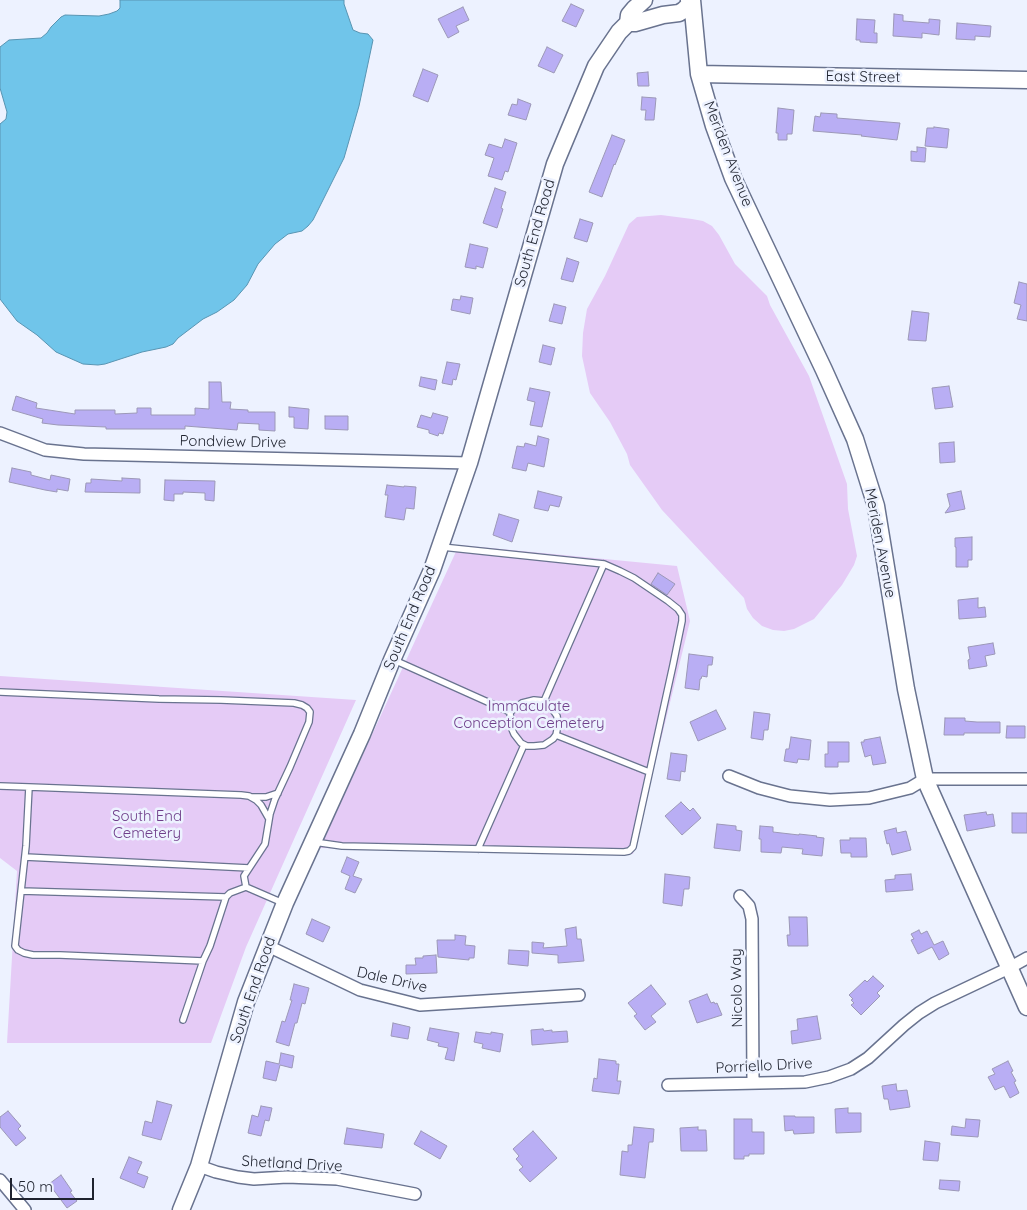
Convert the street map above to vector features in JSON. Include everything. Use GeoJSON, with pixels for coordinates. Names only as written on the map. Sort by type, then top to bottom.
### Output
{"type":"FeatureCollection","features":[{"type":"Feature","properties":{"kind":"street","name":"South End Road"},"geometry":{"type":"LineString","coordinates":[[181,1210],[199,1166],[246,1002],[286,904],[362,734],[432,570],[468,463],[555,164],[596,66],[619,32],[628,23],[634,9],[644,0]]}},
{"type":"Feature","properties":{"kind":"street"},"geometry":{"type":"LineString","coordinates":[[628,23],[679,13],[691,1]]}},
{"type":"Feature","properties":{"kind":"street","name":"Meriden Avenue"},"geometry":{"type":"LineString","coordinates":[[691,1],[699,74],[714,126],[733,178],[855,439],[876,506],[906,689],[925,779],[1027,1007]]}},
{"type":"Feature","properties":{"kind":"street","name":"East Street"},"geometry":{"type":"LineString","coordinates":[[699,74],[1027,80]]}},
{"type":"Feature","properties":{"kind":"street","name":"Pondview Drive"},"geometry":{"type":"LineString","coordinates":[[0,433],[45,450],[84,454],[468,463]]}},
{"type":"Feature","properties":{"kind":"street"},"geometry":{"type":"LineString","coordinates":[[729,776],[759,788],[790,796],[830,800],[868,798],[910,788],[925,779],[1027,779]]}},
{"type":"Feature","properties":{"kind":"street","name":"Nicolo Way"},"geometry":{"type":"LineString","coordinates":[[740,896],[749,906],[752,918],[753,1083]]}},
{"type":"Feature","properties":{"kind":"street","name":"Dale Drive"},"geometry":{"type":"LineString","coordinates":[[268,946],[360,990],[420,1005],[579,995]]}},
{"type":"Feature","properties":{"kind":"street","name":"Porriello Drive"},"geometry":{"type":"LineString","coordinates":[[668,1085],[804,1082],[829,1077],[851,1069],[868,1058],[904,1025],[935,1003],[1027,958]]}},
{"type":"Feature","properties":{"kind":"street","name":"Shetland Drive"},"geometry":{"type":"LineString","coordinates":[[199,1166],[238,1177],[254,1179],[286,1177],[337,1180],[415,1194]]}},
{"type":"Feature","properties":{"kind":"street"},"geometry":{"type":"LineString","coordinates":[[0,1180],[25,1210]]}},
{"type":"Feature","properties":{"kind":"lane"},"geometry":{"type":"LineString","coordinates":[[314,842],[342,846],[628,852],[633,847],[673,665],[682,615],[668,601],[634,578],[604,564],[440,546]]}},
{"type":"Feature","properties":{"kind":"lane"},"geometry":{"type":"LineString","coordinates":[[544,701],[604,564]]}},
{"type":"Feature","properties":{"kind":"lane"},"geometry":{"type":"LineString","coordinates":[[392,660],[510,712]]}},
{"type":"Feature","properties":{"kind":"lane"},"geometry":{"type":"LineString","coordinates":[[0,692],[221,700],[294,704],[307,708],[310,712],[309,722],[278,793],[269,819],[265,844],[244,876],[246,887]]}},
{"type":"Feature","properties":{"kind":"lane"},"geometry":{"type":"LineString","coordinates":[[534,700],[544,701],[557,716],[556,735],[544,745],[534,746],[521,743],[511,727],[510,712],[522,703],[534,700]]}},
{"type":"Feature","properties":{"kind":"lane"},"geometry":{"type":"LineString","coordinates":[[556,735],[649,772]]}},
{"type":"Feature","properties":{"kind":"lane"},"geometry":{"type":"LineString","coordinates":[[478,849],[524,744]]}},
{"type":"Feature","properties":{"kind":"lane"},"geometry":{"type":"LineString","coordinates":[[0,786],[266,797],[278,793]]}},
{"type":"Feature","properties":{"kind":"lane"},"geometry":{"type":"LineString","coordinates":[[29,787],[25,857],[15,946],[18,950],[33,955],[203,961]]}},
{"type":"Feature","properties":{"kind":"lane"},"geometry":{"type":"LineString","coordinates":[[249,796],[261,805],[269,819]]}},
{"type":"Feature","properties":{"kind":"lane"},"geometry":{"type":"LineString","coordinates":[[25,857],[249,868]]}},
{"type":"Feature","properties":{"kind":"lane"},"geometry":{"type":"LineString","coordinates":[[229,867],[244,876]]}},
{"type":"Feature","properties":{"kind":"lane"},"geometry":{"type":"LineString","coordinates":[[183,1020],[226,897],[230,893],[246,887],[286,904]]}},
{"type":"Feature","properties":{"kind":"lane"},"geometry":{"type":"LineString","coordinates":[[21,891],[226,897]]}},
{"type":"Feature","properties":{"kind":"green space"},"geometry":{"type":"Polygon","coordinates":[[[661,215],[703,221],[712,226],[735,264],[767,296],[770,305],[809,376],[847,484],[848,509],[857,556],[854,565],[842,585],[814,619],[794,629],[784,631],[773,630],[762,626],[753,618],[747,609],[744,598],[662,510],[630,465],[627,454],[610,422],[590,393],[582,356],[587,309],[605,276],[629,224],[637,217],[661,215]]]}},
{"type":"Feature","properties":{"kind":"green space","name":"Immaculate Conception Cemetery"},"geometry":{"type":"Polygon","coordinates":[[[459,545],[677,566],[690,621],[633,854],[320,848],[459,545]]]}},
{"type":"Feature","properties":{"kind":"green space","name":"South End Cemetery"},"geometry":{"type":"Polygon","coordinates":[[[0,676],[356,700],[246,947],[211,1043],[7,1043],[17,871],[0,858],[0,676]]]}},
{"type":"Feature","properties":{"kind":"water"},"geometry":{"type":"Polygon","coordinates":[[[120,0],[344,0],[353,30],[368,34],[373,40],[359,106],[344,158],[313,220],[308,226],[302,231],[288,234],[275,244],[258,264],[247,285],[234,300],[203,319],[173,344],[105,364],[83,364],[56,352],[17,321],[0,299],[0,124],[6,119],[7,112],[0,88],[0,47],[9,40],[41,38],[65,15],[99,16],[117,11],[120,8],[120,0]]]}},
{"type":"Feature","properties":{"kind":"building"},"geometry":{"type":"Polygon","coordinates":[[[571,4],[584,10],[576,27],[562,21],[571,4]]]}},
{"type":"Feature","properties":{"kind":"building"},"geometry":{"type":"Polygon","coordinates":[[[463,7],[469,20],[456,26],[459,32],[448,38],[438,19],[463,7]]]}},
{"type":"Feature","properties":{"kind":"building"},"geometry":{"type":"Polygon","coordinates":[[[894,14],[903,15],[903,21],[929,23],[929,19],[940,20],[939,35],[922,33],[922,38],[893,36],[894,14]]]}},
{"type":"Feature","properties":{"kind":"building"},"geometry":{"type":"Polygon","coordinates":[[[857,19],[875,20],[874,33],[877,33],[877,43],[856,40],[857,19]]]}},
{"type":"Feature","properties":{"kind":"building"},"geometry":{"type":"Polygon","coordinates":[[[957,23],[991,26],[990,37],[975,36],[975,40],[956,39],[957,23]]]}},
{"type":"Feature","properties":{"kind":"building"},"geometry":{"type":"Polygon","coordinates":[[[547,47],[563,55],[554,73],[538,66],[547,47]]]}},
{"type":"Feature","properties":{"kind":"building"},"geometry":{"type":"Polygon","coordinates":[[[423,69],[438,75],[428,102],[413,96],[423,69]]]}},
{"type":"Feature","properties":{"kind":"building"},"geometry":{"type":"Polygon","coordinates":[[[648,72],[649,86],[638,86],[637,73],[648,72]]]}},
{"type":"Feature","properties":{"kind":"building"},"geometry":{"type":"Polygon","coordinates":[[[642,97],[656,98],[654,120],[645,120],[646,110],[641,110],[642,97]]]}},
{"type":"Feature","properties":{"kind":"building"},"geometry":{"type":"Polygon","coordinates":[[[518,99],[531,104],[526,120],[508,115],[512,104],[517,105],[518,99]]]}},
{"type":"Feature","properties":{"kind":"building"},"geometry":{"type":"Polygon","coordinates":[[[778,108],[794,110],[792,134],[787,134],[787,140],[778,140],[778,133],[776,133],[778,108]]]}},
{"type":"Feature","properties":{"kind":"building"},"geometry":{"type":"Polygon","coordinates":[[[821,113],[837,114],[837,118],[900,123],[897,140],[813,131],[815,116],[820,117],[821,113]]]}},
{"type":"Feature","properties":{"kind":"building"},"geometry":{"type":"Polygon","coordinates":[[[927,128],[949,129],[947,148],[925,146],[927,128]]]}},
{"type":"Feature","properties":{"kind":"building"},"geometry":{"type":"Polygon","coordinates":[[[612,135],[625,140],[602,197],[589,192],[612,135]]]}},
{"type":"Feature","properties":{"kind":"building"},"geometry":{"type":"Polygon","coordinates":[[[505,139],[517,143],[508,172],[505,171],[502,180],[488,176],[494,158],[485,155],[489,144],[502,148],[505,139]]]}},
{"type":"Feature","properties":{"kind":"building"},"geometry":{"type":"Polygon","coordinates":[[[917,147],[926,148],[925,162],[911,161],[911,151],[917,152],[917,147]]]}},
{"type":"Feature","properties":{"kind":"building"},"geometry":{"type":"Polygon","coordinates":[[[495,188],[506,192],[497,228],[483,223],[495,188]]]}},
{"type":"Feature","properties":{"kind":"building"},"geometry":{"type":"Polygon","coordinates":[[[580,219],[593,223],[587,242],[574,238],[580,219]]]}},
{"type":"Feature","properties":{"kind":"building"},"geometry":{"type":"Polygon","coordinates":[[[470,244],[488,248],[483,268],[476,266],[476,269],[465,267],[470,244]]]}},
{"type":"Feature","properties":{"kind":"building"},"geometry":{"type":"Polygon","coordinates":[[[567,258],[579,262],[573,282],[561,279],[567,258]]]}},
{"type":"Feature","properties":{"kind":"building"},"geometry":{"type":"Polygon","coordinates":[[[1019,282],[1027,284],[1027,321],[1017,319],[1021,305],[1014,303],[1019,282]]]}},
{"type":"Feature","properties":{"kind":"building"},"geometry":{"type":"Polygon","coordinates":[[[461,296],[473,298],[470,314],[451,310],[453,299],[460,300],[461,296]]]}},
{"type":"Feature","properties":{"kind":"building"},"geometry":{"type":"Polygon","coordinates":[[[554,304],[566,307],[562,324],[549,321],[554,304]]]}},
{"type":"Feature","properties":{"kind":"building"},"geometry":{"type":"Polygon","coordinates":[[[912,311],[929,313],[926,341],[908,340],[912,311]]]}},
{"type":"Feature","properties":{"kind":"building"},"geometry":{"type":"Polygon","coordinates":[[[543,345],[555,348],[551,365],[539,362],[543,345]]]}},
{"type":"Feature","properties":{"kind":"building"},"geometry":{"type":"Polygon","coordinates":[[[447,362],[460,364],[456,380],[453,379],[452,385],[442,383],[447,362]]]}},
{"type":"Feature","properties":{"kind":"building"},"geometry":{"type":"Polygon","coordinates":[[[421,377],[437,380],[435,390],[419,386],[421,377]]]}},
{"type":"Feature","properties":{"kind":"building"},"geometry":{"type":"Polygon","coordinates":[[[209,382],[221,382],[222,402],[231,402],[230,409],[248,410],[248,412],[275,412],[275,431],[259,430],[259,424],[238,423],[237,430],[185,426],[185,429],[106,429],[106,427],[42,423],[43,419],[12,410],[16,396],[37,403],[36,408],[75,414],[75,410],[115,410],[115,414],[137,413],[137,408],[151,408],[151,415],[195,415],[195,408],[209,409],[209,382]]]}},
{"type":"Feature","properties":{"kind":"building"},"geometry":{"type":"Polygon","coordinates":[[[949,386],[953,407],[935,409],[932,388],[949,386]]]}},
{"type":"Feature","properties":{"kind":"building"},"geometry":{"type":"Polygon","coordinates":[[[530,388],[550,392],[542,427],[530,425],[535,402],[527,400],[530,388]]]}},
{"type":"Feature","properties":{"kind":"building"},"geometry":{"type":"Polygon","coordinates":[[[289,407],[309,409],[308,429],[294,428],[294,417],[289,417],[289,407]]]}},
{"type":"Feature","properties":{"kind":"building"},"geometry":{"type":"Polygon","coordinates":[[[433,413],[448,417],[443,434],[439,433],[438,436],[429,433],[429,430],[417,427],[421,415],[431,418],[433,413]]]}},
{"type":"Feature","properties":{"kind":"building"},"geometry":{"type":"Polygon","coordinates":[[[325,416],[348,416],[348,430],[325,429],[325,416]]]}},
{"type":"Feature","properties":{"kind":"building"},"geometry":{"type":"Polygon","coordinates":[[[538,436],[549,439],[544,467],[528,463],[526,471],[512,468],[517,446],[524,447],[525,443],[536,446],[538,436]]]}},
{"type":"Feature","properties":{"kind":"building"},"geometry":{"type":"Polygon","coordinates":[[[954,442],[955,462],[940,463],[939,443],[954,442]]]}},
{"type":"Feature","properties":{"kind":"building"},"geometry":{"type":"Polygon","coordinates":[[[12,468],[31,472],[31,475],[50,480],[51,475],[70,479],[68,491],[57,489],[57,492],[9,482],[12,468]]]}},
{"type":"Feature","properties":{"kind":"building"},"geometry":{"type":"Polygon","coordinates":[[[122,478],[140,479],[140,493],[85,492],[86,483],[91,483],[91,479],[122,481],[122,478]]]}},
{"type":"Feature","properties":{"kind":"building"},"geometry":{"type":"Polygon","coordinates":[[[165,480],[215,481],[214,501],[205,500],[205,493],[183,492],[183,494],[174,494],[174,501],[164,500],[165,480]]]}},
{"type":"Feature","properties":{"kind":"building"},"geometry":{"type":"Polygon","coordinates":[[[387,485],[416,487],[414,509],[406,508],[404,520],[385,517],[388,495],[385,495],[387,485]]]}},
{"type":"Feature","properties":{"kind":"building"},"geometry":{"type":"Polygon","coordinates":[[[538,491],[562,497],[559,507],[550,505],[548,511],[534,508],[538,491]]]}},
{"type":"Feature","properties":{"kind":"building"},"geometry":{"type":"Polygon","coordinates":[[[961,491],[965,509],[945,513],[950,506],[947,494],[961,491]]]}},
{"type":"Feature","properties":{"kind":"building"},"geometry":{"type":"Polygon","coordinates":[[[499,514],[519,520],[512,542],[493,535],[499,514]]]}},
{"type":"Feature","properties":{"kind":"building"},"geometry":{"type":"Polygon","coordinates":[[[972,537],[972,560],[968,560],[968,567],[956,567],[955,538],[972,537]]]}},
{"type":"Feature","properties":{"kind":"building"},"geometry":{"type":"Polygon","coordinates":[[[658,573],[675,584],[667,595],[651,584],[658,573]]]}},
{"type":"Feature","properties":{"kind":"building"},"geometry":{"type":"Polygon","coordinates":[[[978,598],[978,608],[985,607],[986,617],[959,619],[958,600],[978,598]]]}},
{"type":"Feature","properties":{"kind":"building"},"geometry":{"type":"Polygon","coordinates":[[[993,643],[995,654],[985,656],[987,666],[969,669],[968,647],[993,643]]]}},
{"type":"Feature","properties":{"kind":"building"},"geometry":{"type":"Polygon","coordinates":[[[689,654],[713,657],[712,665],[708,665],[707,677],[702,676],[700,679],[699,690],[685,688],[689,654]]]}},
{"type":"Feature","properties":{"kind":"building"},"geometry":{"type":"Polygon","coordinates":[[[716,710],[726,729],[698,741],[690,722],[716,710]]]}},
{"type":"Feature","properties":{"kind":"building"},"geometry":{"type":"Polygon","coordinates":[[[754,712],[770,714],[768,730],[764,730],[763,740],[751,738],[754,712]]]}},
{"type":"Feature","properties":{"kind":"building"},"geometry":{"type":"Polygon","coordinates":[[[945,718],[965,718],[965,721],[977,722],[1000,722],[1000,733],[944,735],[945,718]]]}},
{"type":"Feature","properties":{"kind":"building"},"geometry":{"type":"Polygon","coordinates":[[[1007,726],[1025,726],[1025,738],[1006,738],[1007,726]]]}},
{"type":"Feature","properties":{"kind":"building"},"geometry":{"type":"Polygon","coordinates":[[[791,737],[811,740],[809,760],[798,759],[797,763],[784,761],[791,737]]]}},
{"type":"Feature","properties":{"kind":"building"},"geometry":{"type":"Polygon","coordinates":[[[880,737],[886,763],[873,765],[871,755],[865,757],[861,742],[880,737]]]}},
{"type":"Feature","properties":{"kind":"building"},"geometry":{"type":"Polygon","coordinates":[[[828,742],[849,742],[849,762],[838,762],[838,767],[825,767],[825,754],[828,754],[828,742]]]}},
{"type":"Feature","properties":{"kind":"building"},"geometry":{"type":"Polygon","coordinates":[[[671,753],[687,755],[685,772],[681,771],[680,781],[667,779],[671,753]]]}},
{"type":"Feature","properties":{"kind":"building"},"geometry":{"type":"Polygon","coordinates":[[[681,802],[690,811],[693,808],[701,818],[682,835],[665,816],[681,802]]]}},
{"type":"Feature","properties":{"kind":"building"},"geometry":{"type":"Polygon","coordinates":[[[986,812],[987,815],[993,814],[995,826],[967,831],[964,815],[986,812]]]}},
{"type":"Feature","properties":{"kind":"building"},"geometry":{"type":"Polygon","coordinates":[[[1012,813],[1027,813],[1027,833],[1012,833],[1012,813]]]}},
{"type":"Feature","properties":{"kind":"building"},"geometry":{"type":"Polygon","coordinates":[[[717,824],[736,826],[736,830],[742,831],[740,851],[714,848],[717,824]]]}},
{"type":"Feature","properties":{"kind":"building"},"geometry":{"type":"Polygon","coordinates":[[[760,826],[773,827],[773,832],[824,838],[822,856],[802,854],[803,849],[782,847],[781,853],[761,852],[760,826]]]}},
{"type":"Feature","properties":{"kind":"building"},"geometry":{"type":"Polygon","coordinates":[[[896,828],[897,833],[906,831],[911,850],[892,855],[884,831],[896,828]]]}},
{"type":"Feature","properties":{"kind":"building"},"geometry":{"type":"Polygon","coordinates":[[[850,838],[866,838],[867,857],[851,857],[851,853],[841,853],[840,840],[850,840],[850,838]]]}},
{"type":"Feature","properties":{"kind":"building"},"geometry":{"type":"Polygon","coordinates":[[[347,857],[359,862],[353,876],[362,879],[355,893],[345,889],[350,876],[341,872],[347,857]]]}},
{"type":"Feature","properties":{"kind":"building"},"geometry":{"type":"Polygon","coordinates":[[[665,874],[690,877],[689,889],[684,889],[682,906],[663,903],[665,874]]]}},
{"type":"Feature","properties":{"kind":"building"},"geometry":{"type":"Polygon","coordinates":[[[911,874],[913,890],[886,892],[885,880],[895,879],[895,875],[911,874]]]}},
{"type":"Feature","properties":{"kind":"building"},"geometry":{"type":"Polygon","coordinates":[[[789,917],[807,917],[808,946],[788,946],[787,935],[790,935],[789,917]]]}},
{"type":"Feature","properties":{"kind":"building"},"geometry":{"type":"Polygon","coordinates":[[[312,919],[330,927],[323,942],[306,934],[312,919]]]}},
{"type":"Feature","properties":{"kind":"building"},"geometry":{"type":"Polygon","coordinates":[[[576,927],[577,939],[581,939],[584,961],[558,963],[558,955],[532,953],[532,942],[544,943],[543,948],[567,946],[565,929],[576,927]]]}},
{"type":"Feature","properties":{"kind":"building"},"geometry":{"type":"Polygon","coordinates":[[[919,930],[921,934],[927,931],[934,945],[943,941],[949,954],[939,960],[932,947],[918,954],[911,940],[914,939],[911,934],[919,930]]]}},
{"type":"Feature","properties":{"kind":"building"},"geometry":{"type":"Polygon","coordinates":[[[455,935],[466,936],[465,945],[475,946],[474,958],[469,958],[469,960],[438,957],[437,940],[455,940],[455,935]]]}},
{"type":"Feature","properties":{"kind":"building"},"geometry":{"type":"Polygon","coordinates":[[[509,950],[529,951],[528,966],[508,964],[509,950]]]}},
{"type":"Feature","properties":{"kind":"building"},"geometry":{"type":"Polygon","coordinates":[[[436,955],[437,973],[406,974],[406,965],[416,965],[415,958],[436,955]]]}},
{"type":"Feature","properties":{"kind":"building"},"geometry":{"type":"Polygon","coordinates":[[[873,976],[884,986],[877,993],[880,996],[861,1015],[851,1005],[854,1003],[849,995],[865,980],[867,982],[873,976]]]}},
{"type":"Feature","properties":{"kind":"building"},"geometry":{"type":"Polygon","coordinates":[[[294,984],[309,988],[305,1004],[302,1003],[297,1023],[295,1023],[289,1046],[276,1042],[282,1021],[285,1022],[292,1000],[290,1000],[294,984]]]}},
{"type":"Feature","properties":{"kind":"building"},"geometry":{"type":"Polygon","coordinates":[[[651,985],[666,1004],[651,1016],[656,1022],[645,1030],[634,1016],[637,1014],[628,1003],[651,985]]]}},
{"type":"Feature","properties":{"kind":"building"},"geometry":{"type":"Polygon","coordinates":[[[707,994],[711,1003],[717,1003],[722,1015],[697,1023],[689,1001],[707,994]]]}},
{"type":"Feature","properties":{"kind":"building"},"geometry":{"type":"Polygon","coordinates":[[[817,1016],[821,1039],[792,1044],[791,1031],[798,1030],[797,1019],[817,1016]]]}},
{"type":"Feature","properties":{"kind":"building"},"geometry":{"type":"Polygon","coordinates":[[[393,1023],[410,1027],[408,1039],[391,1036],[393,1023]]]}},
{"type":"Feature","properties":{"kind":"building"},"geometry":{"type":"Polygon","coordinates":[[[430,1028],[459,1033],[454,1061],[445,1059],[448,1048],[438,1046],[439,1043],[427,1040],[430,1028]]]}},
{"type":"Feature","properties":{"kind":"building"},"geometry":{"type":"Polygon","coordinates":[[[543,1029],[544,1031],[552,1030],[552,1032],[567,1031],[568,1042],[532,1045],[531,1030],[543,1029]]]}},
{"type":"Feature","properties":{"kind":"building"},"geometry":{"type":"Polygon","coordinates":[[[476,1032],[503,1034],[500,1052],[482,1048],[483,1044],[474,1042],[476,1032]]]}},
{"type":"Feature","properties":{"kind":"building"},"geometry":{"type":"Polygon","coordinates":[[[281,1053],[294,1056],[292,1068],[280,1065],[276,1081],[263,1078],[266,1061],[279,1064],[281,1053]]]}},
{"type":"Feature","properties":{"kind":"building"},"geometry":{"type":"Polygon","coordinates":[[[599,1059],[616,1061],[616,1064],[619,1064],[617,1081],[621,1081],[619,1094],[592,1091],[594,1078],[597,1079],[599,1059]]]}},
{"type":"Feature","properties":{"kind":"building"},"geometry":{"type":"Polygon","coordinates":[[[1008,1061],[1019,1093],[1010,1098],[1004,1086],[995,1090],[988,1077],[995,1074],[992,1069],[1008,1061]]]}},
{"type":"Feature","properties":{"kind":"building"},"geometry":{"type":"Polygon","coordinates":[[[896,1084],[897,1091],[907,1090],[910,1107],[890,1110],[888,1099],[884,1099],[882,1086],[896,1084]]]}},
{"type":"Feature","properties":{"kind":"building"},"geometry":{"type":"Polygon","coordinates":[[[157,1101],[172,1105],[161,1140],[142,1135],[145,1121],[152,1123],[157,1101]]]}},
{"type":"Feature","properties":{"kind":"building"},"geometry":{"type":"Polygon","coordinates":[[[261,1106],[272,1108],[269,1121],[265,1120],[261,1136],[248,1133],[252,1115],[258,1117],[261,1106]]]}},
{"type":"Feature","properties":{"kind":"building"},"geometry":{"type":"Polygon","coordinates":[[[848,1108],[848,1113],[861,1113],[861,1132],[836,1133],[835,1109],[848,1108]]]}},
{"type":"Feature","properties":{"kind":"building"},"geometry":{"type":"Polygon","coordinates":[[[8,1111],[21,1126],[18,1129],[26,1138],[16,1146],[0,1127],[0,1117],[8,1111]]]}},
{"type":"Feature","properties":{"kind":"building"},"geometry":{"type":"Polygon","coordinates":[[[784,1116],[814,1117],[814,1133],[794,1134],[793,1130],[785,1131],[784,1116]]]}},
{"type":"Feature","properties":{"kind":"building"},"geometry":{"type":"Polygon","coordinates":[[[734,1119],[752,1119],[752,1132],[764,1132],[764,1154],[749,1154],[749,1156],[744,1156],[744,1159],[734,1159],[734,1119]]]}},
{"type":"Feature","properties":{"kind":"building"},"geometry":{"type":"Polygon","coordinates":[[[966,1119],[980,1120],[978,1137],[951,1135],[952,1126],[965,1128],[966,1119]]]}},
{"type":"Feature","properties":{"kind":"building"},"geometry":{"type":"Polygon","coordinates":[[[634,1127],[654,1129],[653,1142],[649,1142],[645,1178],[620,1175],[622,1151],[628,1152],[628,1145],[632,1145],[634,1127]]]}},
{"type":"Feature","properties":{"kind":"building"},"geometry":{"type":"Polygon","coordinates":[[[698,1127],[698,1130],[706,1130],[707,1151],[681,1151],[680,1128],[698,1127]]]}},
{"type":"Feature","properties":{"kind":"building"},"geometry":{"type":"Polygon","coordinates":[[[347,1128],[384,1134],[382,1148],[344,1144],[347,1128]]]}},
{"type":"Feature","properties":{"kind":"building"},"geometry":{"type":"Polygon","coordinates":[[[421,1131],[447,1146],[440,1159],[414,1144],[421,1131]]]}},
{"type":"Feature","properties":{"kind":"building"},"geometry":{"type":"Polygon","coordinates":[[[533,1131],[557,1158],[530,1182],[519,1170],[523,1167],[516,1159],[519,1156],[513,1149],[533,1131]]]}},
{"type":"Feature","properties":{"kind":"building"},"geometry":{"type":"Polygon","coordinates":[[[925,1141],[940,1143],[938,1161],[923,1160],[925,1141]]]}},
{"type":"Feature","properties":{"kind":"building"},"geometry":{"type":"Polygon","coordinates":[[[129,1157],[142,1162],[137,1173],[148,1177],[144,1188],[120,1178],[129,1157]]]}},
{"type":"Feature","properties":{"kind":"building"},"geometry":{"type":"Polygon","coordinates":[[[61,1175],[77,1201],[67,1208],[49,1184],[61,1175]]]}},
{"type":"Feature","properties":{"kind":"building"},"geometry":{"type":"Polygon","coordinates":[[[940,1180],[960,1181],[959,1191],[939,1189],[940,1180]]]}}]}
